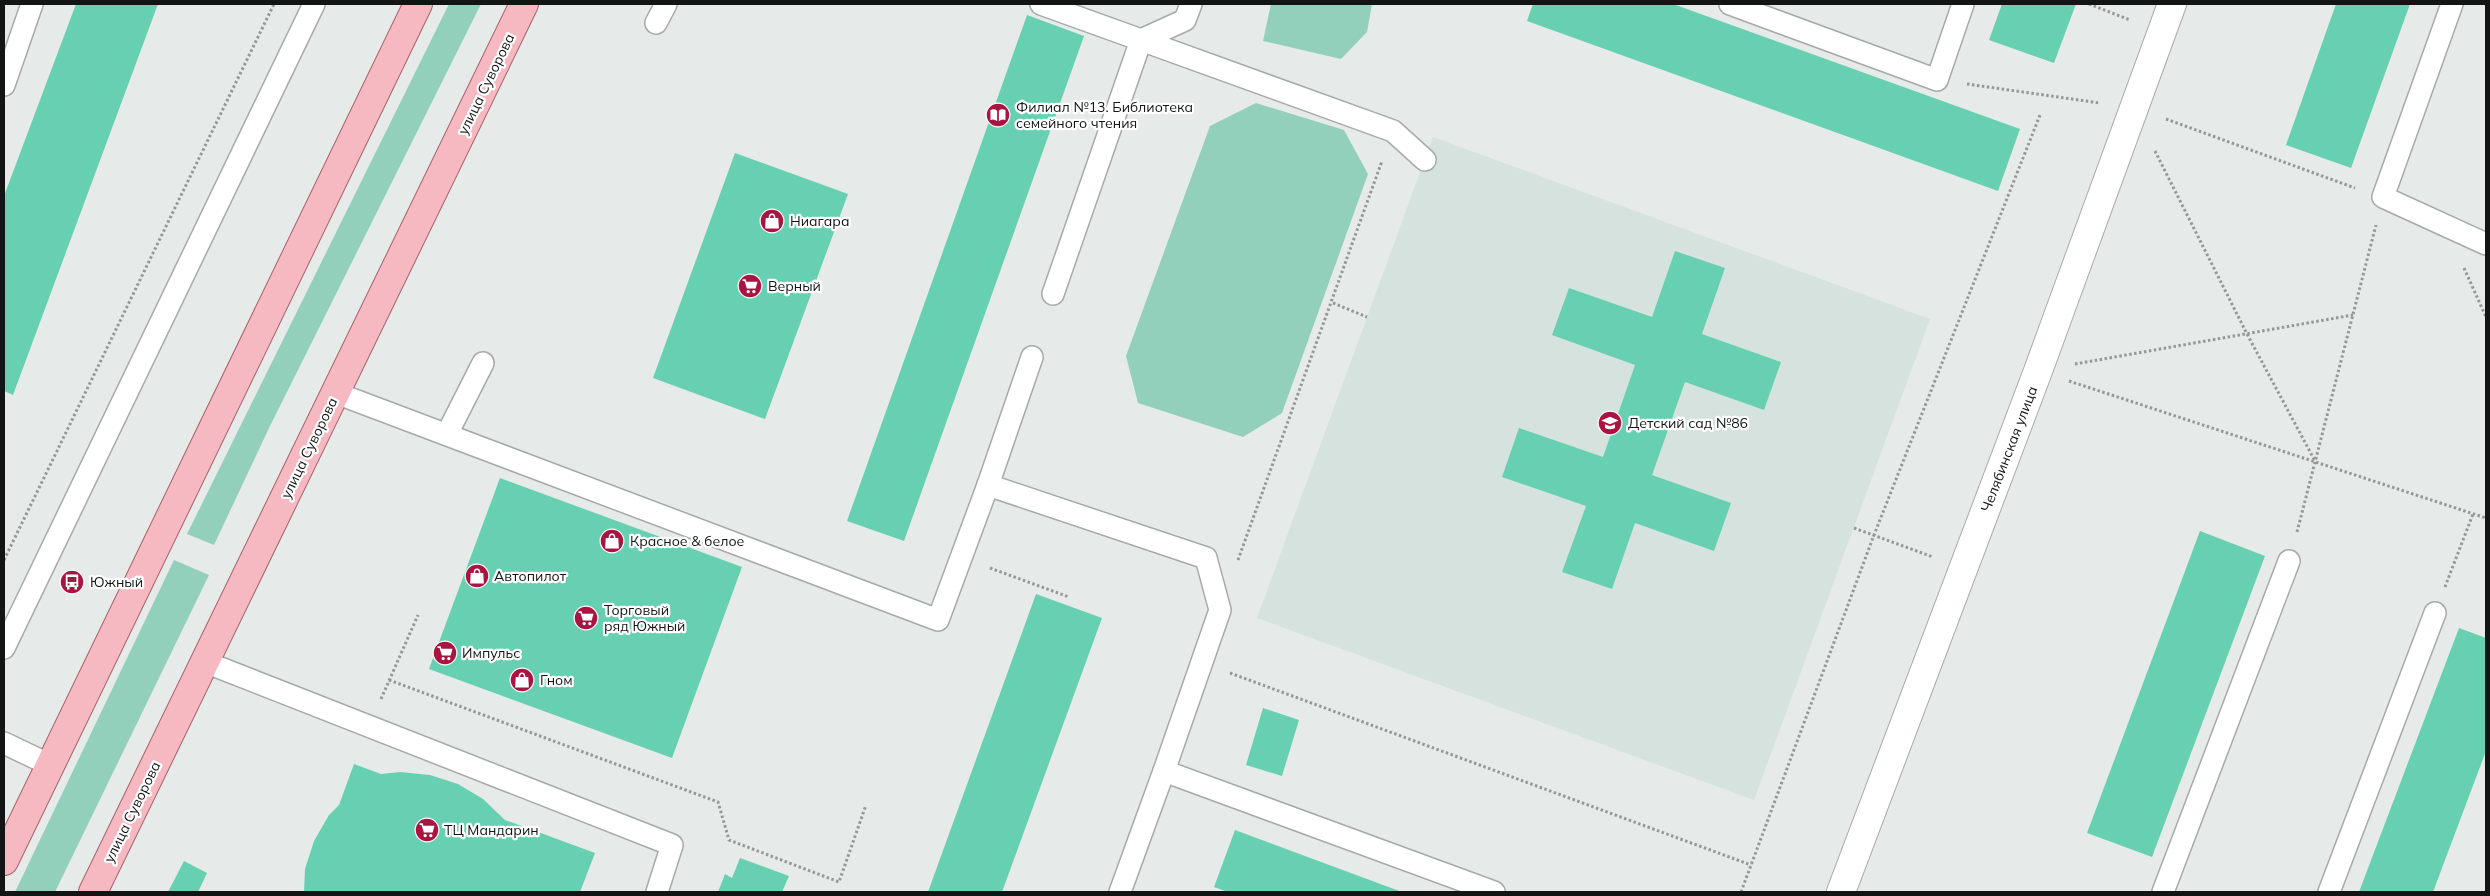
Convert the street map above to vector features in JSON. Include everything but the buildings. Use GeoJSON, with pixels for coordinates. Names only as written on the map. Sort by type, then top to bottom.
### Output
{"type":"FeatureCollection","features":[{"type":"Feature","properties":{"kind":"main road"},"geometry":{"type":"LineString","coordinates":[[4,861],[418,4]]}},
{"type":"Feature","properties":{"kind":"main road","name":"улица Суворова"},"geometry":{"type":"LineString","coordinates":[[93,892],[524,4]]}},
{"type":"Feature","properties":{"kind":"street","name":"Челябинская улица"},"geometry":{"type":"LineString","coordinates":[[1841,892],[2038,371],[2172,4]]}},
{"type":"Feature","properties":{"kind":"lane"},"geometry":{"type":"LineString","coordinates":[[4,84],[32,4]]}},
{"type":"Feature","properties":{"kind":"lane"},"geometry":{"type":"LineString","coordinates":[[4,648],[314,4]]}},
{"type":"Feature","properties":{"kind":"lane"},"geometry":{"type":"LineString","coordinates":[[656,23],[666,4]]}},
{"type":"Feature","properties":{"kind":"lane"},"geometry":{"type":"LineString","coordinates":[[1041,4],[1393,131],[1425,160]]}},
{"type":"Feature","properties":{"kind":"lane"},"geometry":{"type":"LineString","coordinates":[[1053,294],[1141,40],[1186,20],[1191,4]]}},
{"type":"Feature","properties":{"kind":"lane"},"geometry":{"type":"LineString","coordinates":[[1730,4],[1937,80],[1962,4]]}},
{"type":"Feature","properties":{"kind":"lane"},"geometry":{"type":"LineString","coordinates":[[2452,4],[2383,197],[2486,244]]}},
{"type":"Feature","properties":{"kind":"lane"},"geometry":{"type":"LineString","coordinates":[[336,393],[938,620],[988,485],[1032,357]]}},
{"type":"Feature","properties":{"kind":"lane"},"geometry":{"type":"LineString","coordinates":[[447,434],[483,364]]}},
{"type":"Feature","properties":{"kind":"lane"},"geometry":{"type":"LineString","coordinates":[[988,485],[1206,558],[1220,610],[1120,892]]}},
{"type":"Feature","properties":{"kind":"lane"},"geometry":{"type":"LineString","coordinates":[[2163,892],[2289,561]]}},
{"type":"Feature","properties":{"kind":"lane"},"geometry":{"type":"LineString","coordinates":[[2329,892],[2435,613]]}},
{"type":"Feature","properties":{"kind":"lane"},"geometry":{"type":"LineString","coordinates":[[205,662],[672,845],[657,892]]}},
{"type":"Feature","properties":{"kind":"lane"},"geometry":{"type":"LineString","coordinates":[[4,743],[50,765]]}},
{"type":"Feature","properties":{"kind":"lane"},"geometry":{"type":"LineString","coordinates":[[1164,771],[1494,892]]}},
{"type":"Feature","properties":{"kind":"path"},"geometry":{"type":"LineString","coordinates":[[4,560],[274,4]]}},
{"type":"Feature","properties":{"kind":"path"},"geometry":{"type":"LineString","coordinates":[[2089,4],[2161,33]]}},
{"type":"Feature","properties":{"kind":"path"},"geometry":{"type":"LineString","coordinates":[[2134,107],[2247,334],[2315,462]]}},
{"type":"Feature","properties":{"kind":"path"},"geometry":{"type":"LineString","coordinates":[[1741,892],[1874,535],[2040,115]]}},
{"type":"Feature","properties":{"kind":"path"},"geometry":{"type":"LineString","coordinates":[[1220,610],[1333,303],[1393,131]]}},
{"type":"Feature","properties":{"kind":"path"},"geometry":{"type":"LineString","coordinates":[[2289,561],[2383,197]]}},
{"type":"Feature","properties":{"kind":"path"},"geometry":{"type":"LineString","coordinates":[[2445,226],[2486,317]]}},
{"type":"Feature","properties":{"kind":"path"},"geometry":{"type":"LineString","coordinates":[[1333,303],[1367,317]]}},
{"type":"Feature","properties":{"kind":"path"},"geometry":{"type":"LineString","coordinates":[[2038,371],[2353,315]]}},
{"type":"Feature","properties":{"kind":"path"},"geometry":{"type":"LineString","coordinates":[[2038,371],[2486,518]]}},
{"type":"Feature","properties":{"kind":"path"},"geometry":{"type":"LineString","coordinates":[[2435,613],[2474,514]]}},
{"type":"Feature","properties":{"kind":"path"},"geometry":{"type":"LineString","coordinates":[[1854,528],[1963,569]]}},
{"type":"Feature","properties":{"kind":"path"},"geometry":{"type":"LineString","coordinates":[[961,558],[1069,597]]}},
{"type":"Feature","properties":{"kind":"path"},"geometry":{"type":"LineString","coordinates":[[368,726],[418,615]]}},
{"type":"Feature","properties":{"kind":"path"},"geometry":{"type":"LineString","coordinates":[[1202,662],[1751,865]]}},
{"type":"Feature","properties":{"kind":"path"},"geometry":{"type":"LineString","coordinates":[[389,680],[718,802],[729,840],[839,882],[866,805]]}},
{"type":"Feature","properties":{"kind":"shaded area","name":"Детский сад №86"},"geometry":{"type":"Polygon","coordinates":[[[1433,137],[1930,319],[1754,800],[1257,618],[1433,137]]]}},
{"type":"Feature","properties":{"kind":"green space"},"geometry":{"type":"Polygon","coordinates":[[[449,4],[481,4],[270,426],[214,545],[187,534],[449,4]]]}},
{"type":"Feature","properties":{"kind":"green space"},"geometry":{"type":"Polygon","coordinates":[[[1271,4],[1372,4],[1367,32],[1341,59],[1263,41],[1271,4]]]}},
{"type":"Feature","properties":{"kind":"green space"},"geometry":{"type":"Polygon","coordinates":[[[1256,103],[1344,130],[1368,174],[1282,413],[1243,437],[1138,403],[1126,356],[1210,126],[1256,103]]]}},
{"type":"Feature","properties":{"kind":"green space"},"geometry":{"type":"Polygon","coordinates":[[[174,560],[209,575],[55,892],[15,892],[174,560]]]}},
{"type":"Feature","properties":{"kind":"place","name":"Филиал №13. Библиотека семейного чтения"},"geometry":{"type":"Point","coordinates":[998,115]}},
{"type":"Feature","properties":{"kind":"place","name":"Ниагара"},"geometry":{"type":"Point","coordinates":[772,221]}},
{"type":"Feature","properties":{"kind":"place","name":"Верный"},"geometry":{"type":"Point","coordinates":[750,286]}},
{"type":"Feature","properties":{"kind":"place","name":"Детский сад №86"},"geometry":{"type":"Point","coordinates":[1610,423]}},
{"type":"Feature","properties":{"kind":"place","name":"Красное & белое"},"geometry":{"type":"Point","coordinates":[612,541]}},
{"type":"Feature","properties":{"kind":"place","name":"Автопилот"},"geometry":{"type":"Point","coordinates":[477,576]}},
{"type":"Feature","properties":{"kind":"place","name":"Южный"},"geometry":{"type":"Point","coordinates":[72,582]}},
{"type":"Feature","properties":{"kind":"place","name":"Торговый ряд Южный"},"geometry":{"type":"Point","coordinates":[586,618]}},
{"type":"Feature","properties":{"kind":"place","name":"Импульс"},"geometry":{"type":"Point","coordinates":[445,653]}},
{"type":"Feature","properties":{"kind":"place","name":"Гном"},"geometry":{"type":"Point","coordinates":[522,680]}},
{"type":"Feature","properties":{"kind":"place","name":"ТЦ Мандарин"},"geometry":{"type":"Point","coordinates":[427,830]}}]}
